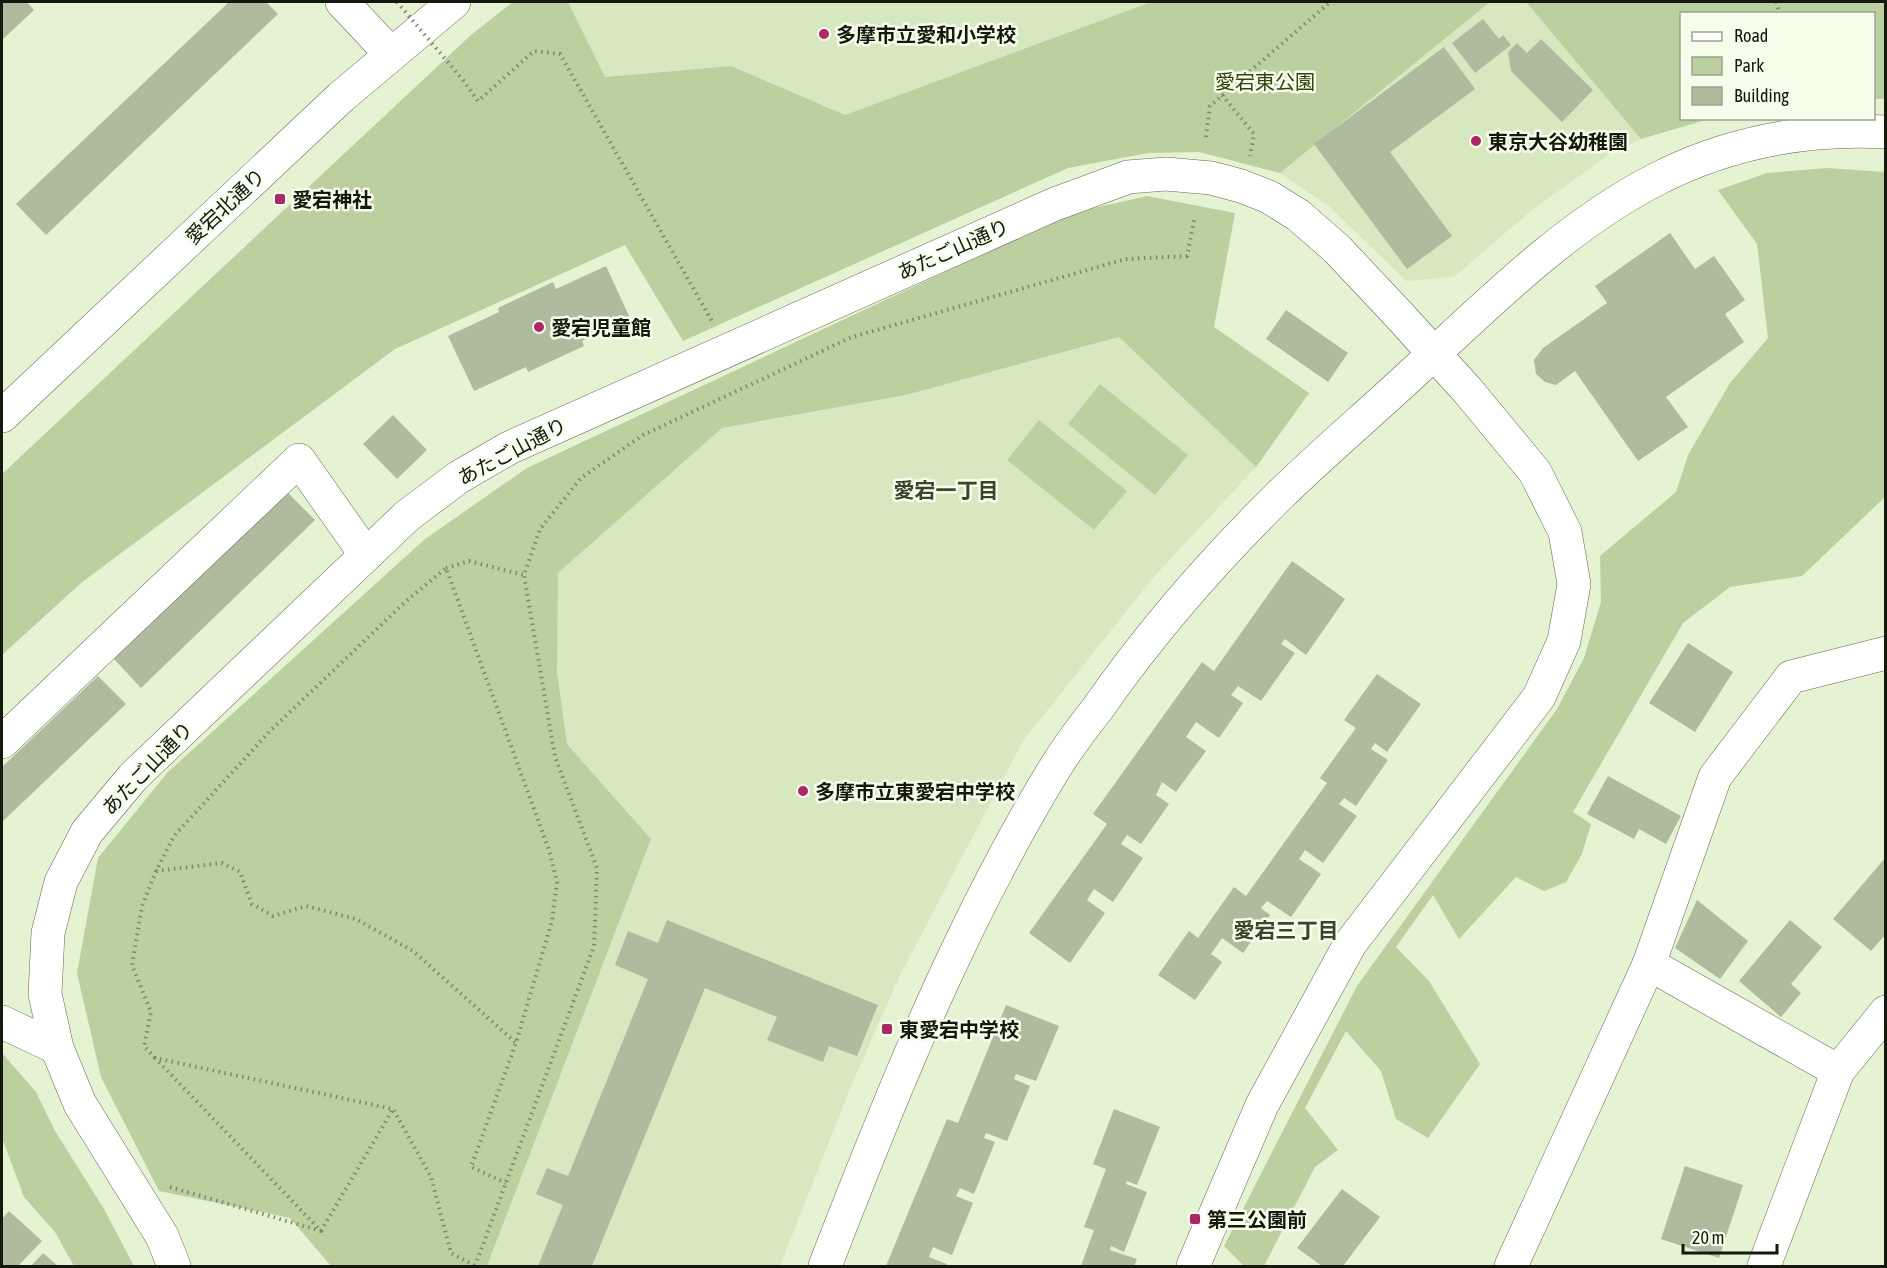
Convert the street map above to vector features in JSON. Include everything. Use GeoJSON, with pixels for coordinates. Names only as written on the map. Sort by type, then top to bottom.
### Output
{"type":"FeatureCollection","features":[{"type":"Feature","properties":{"kind":"street"},"geometry":{"type":"LineString","coordinates":[[342,2],[391,54]]}},
{"type":"Feature","properties":{"kind":"street","name":"愛宕北通り"},"geometry":{"type":"LineString","coordinates":[[2,416],[341,97],[453,2]]}},
{"type":"Feature","properties":{"kind":"street"},"geometry":{"type":"LineString","coordinates":[[825,1266],[868,1155],[949,966],[983,894],[1057,765],[1118,679],[1185,597],[1280,495],[1434,353],[1558,245],[1604,211],[1655,180],[1699,160],[1749,144],[1832,131],[1886,132]]}},
{"type":"Feature","properties":{"kind":"street","name":"あたご山通り"},"geometry":{"type":"LineString","coordinates":[[174,1266],[162,1236],[80,1104],[57,1048],[45,994],[48,933],[61,882],[87,832],[133,777],[407,516],[442,490],[509,448],[1055,204],[1128,177],[1166,174],[1211,178],[1269,196],[1298,215],[1337,249],[1434,353],[1535,472],[1565,532],[1574,584],[1564,641],[1539,697],[1350,944],[1262,1106],[1193,1266]]}},
{"type":"Feature","properties":{"kind":"street"},"geometry":{"type":"LineString","coordinates":[[2,742],[299,460],[366,555]]}},
{"type":"Feature","properties":{"kind":"street"},"geometry":{"type":"LineString","coordinates":[[1511,1266],[1649,964],[1714,777],[1791,676],[1886,652]]}},
{"type":"Feature","properties":{"kind":"street"},"geometry":{"type":"LineString","coordinates":[[1649,964],[1838,1071]]}},
{"type":"Feature","properties":{"kind":"street"},"geometry":{"type":"LineString","coordinates":[[1764,1266],[1838,1071],[1886,1012]]}},
{"type":"Feature","properties":{"kind":"street"},"geometry":{"type":"LineString","coordinates":[[2,1022],[57,1048]]}},
{"type":"Feature","properties":{"kind":"path"},"geometry":{"type":"LineString","coordinates":[[397,2],[478,101],[534,51],[560,54],[717,329]]}},
{"type":"Feature","properties":{"kind":"path"},"geometry":{"type":"LineString","coordinates":[[1206,137],[1210,106],[1330,2]]}},
{"type":"Feature","properties":{"kind":"path"},"geometry":{"type":"LineString","coordinates":[[1222,95],[1254,134],[1249,161]]}},
{"type":"Feature","properties":{"kind":"path"},"geometry":{"type":"LineString","coordinates":[[155,1058],[393,1109],[431,1177],[451,1253],[475,1266],[594,946],[597,868],[555,757],[524,575],[540,529],[581,478],[642,435],[852,337],[1126,259],[1187,256],[1194,220]]}},
{"type":"Feature","properties":{"kind":"path"},"geometry":{"type":"LineString","coordinates":[[321,1231],[144,1046],[151,1012],[132,965],[142,906],[156,871],[174,836],[271,730],[404,603],[446,568],[469,561],[524,575]]}},
{"type":"Feature","properties":{"kind":"path"},"geometry":{"type":"LineString","coordinates":[[446,568],[549,850],[557,882],[552,921],[516,1043],[471,1167],[506,1184]]}},
{"type":"Feature","properties":{"kind":"path"},"geometry":{"type":"LineString","coordinates":[[156,871],[222,863],[240,872],[252,904],[273,916],[306,906],[356,919],[413,951],[516,1043]]}},
{"type":"Feature","properties":{"kind":"path"},"geometry":{"type":"LineString","coordinates":[[321,1231],[393,1109]]}},
{"type":"Feature","properties":{"kind":"path"},"geometry":{"type":"LineString","coordinates":[[163,1185],[321,1231]]}},
{"type":"Feature","properties":{"kind":"shaded area","name":"多摩市立愛和小学校"},"geometry":{"type":"Polygon","coordinates":[[[568,2],[1151,2],[845,115],[731,66],[605,77],[568,2]]]}},
{"type":"Feature","properties":{"kind":"shaded area","name":"東京大谷幼稚園"},"geometry":{"type":"Polygon","coordinates":[[[1490,2],[1526,2],[1641,139],[1608,155],[1531,211],[1454,277],[1406,281],[1330,207],[1280,173],[1490,2]]]}},
{"type":"Feature","properties":{"kind":"shaded area","name":"多摩市立東愛宕中学校"},"geometry":{"type":"Polygon","coordinates":[[[1120,337],[1256,467],[1152,579],[1023,741],[899,977],[852,1084],[780,1266],[487,1266],[651,839],[567,744],[557,672],[557,573],[721,428],[906,395],[1120,337]]]}},
{"type":"Feature","properties":{"kind":"green space","name":"愛宕東公園"},"geometry":{"type":"Polygon","coordinates":[[[513,2],[568,2],[605,77],[731,66],[845,115],[1151,2],[1490,2],[1280,173],[1199,152],[1148,153],[1068,168],[683,341],[625,245],[395,349],[81,583],[2,655],[2,474],[471,35],[513,2]]]}},
{"type":"Feature","properties":{"kind":"green space"},"geometry":{"type":"Polygon","coordinates":[[[1526,2],[1885,2],[1885,99],[1875,99],[1875,12],[1680,12],[1680,120],[1706,120],[1641,139],[1526,2]]]}},
{"type":"Feature","properties":{"kind":"green space"},"geometry":{"type":"Polygon","coordinates":[[[1827,168],[1885,172],[1885,497],[1802,576],[1730,587],[1683,623],[1573,812],[1591,824],[1582,854],[1566,882],[1544,891],[1516,877],[1459,939],[1433,895],[1396,947],[1429,981],[1480,1064],[1428,1138],[1396,1119],[1381,1071],[1346,1031],[1305,1108],[1338,1150],[1315,1167],[1264,1266],[1244,1266],[1224,1246],[1357,986],[1557,709],[1584,658],[1601,602],[1600,556],[1676,492],[1688,455],[1730,383],[1768,338],[1757,244],[1718,190],[1767,173],[1827,168]]]}},
{"type":"Feature","properties":{"kind":"green space"},"geometry":{"type":"Polygon","coordinates":[[[1147,196],[1235,213],[1214,327],[1309,393],[1256,467],[1119,337],[906,395],[722,428],[558,573],[557,672],[567,744],[651,839],[487,1266],[331,1266],[290,1218],[159,1191],[101,1077],[77,973],[98,858],[168,772],[425,539],[527,468],[1071,213],[1147,196]]]}},
{"type":"Feature","properties":{"kind":"green space"},"geometry":{"type":"Polygon","coordinates":[[[1100,384],[1188,455],[1155,495],[1068,424],[1100,384]]]}},
{"type":"Feature","properties":{"kind":"green space"},"geometry":{"type":"Polygon","coordinates":[[[1039,420],[1127,491],[1094,530],[1007,460],[1039,420]]]}},
{"type":"Feature","properties":{"kind":"green space"},"geometry":{"type":"Polygon","coordinates":[[[2,1053],[36,1092],[55,1131],[104,1209],[134,1266],[74,1266],[55,1232],[24,1197],[2,1138],[2,1053]]]}},
{"type":"Feature","properties":{"kind":"building"},"geometry":{"type":"Polygon","coordinates":[[[2,2],[27,2],[34,10],[2,40],[2,2]]]}},
{"type":"Feature","properties":{"kind":"building"},"geometry":{"type":"Polygon","coordinates":[[[229,2],[266,2],[278,14],[46,235],[16,204],[229,2]]]}},
{"type":"Feature","properties":{"kind":"building"},"geometry":{"type":"Polygon","coordinates":[[[1483,19],[1499,39],[1503,35],[1511,45],[1475,73],[1452,43],[1483,19]]]}},
{"type":"Feature","properties":{"kind":"building"},"geometry":{"type":"Polygon","coordinates":[[[1541,39],[1593,90],[1562,122],[1511,71],[1508,52],[1517,43],[1527,53],[1541,39]]]}},
{"type":"Feature","properties":{"kind":"building"},"geometry":{"type":"Polygon","coordinates":[[[1444,47],[1475,89],[1390,152],[1452,236],[1407,269],[1314,144],[1444,47]]]}},
{"type":"Feature","properties":{"kind":"building"},"geometry":{"type":"Polygon","coordinates":[[[1670,233],[1695,269],[1714,256],[1745,300],[1725,314],[1744,342],[1666,397],[1688,427],[1638,461],[1575,371],[1556,385],[1545,382],[1536,374],[1534,360],[1543,348],[1607,303],[1595,286],[1670,233]]]}},
{"type":"Feature","properties":{"kind":"building","name":"愛宕児童館"},"geometry":{"type":"Polygon","coordinates":[[[606,266],[630,318],[582,341],[584,346],[528,372],[526,367],[474,391],[448,336],[499,312],[498,308],[553,282],[556,289],[606,266]]]}},
{"type":"Feature","properties":{"kind":"building"},"geometry":{"type":"Polygon","coordinates":[[[1286,310],[1348,353],[1328,382],[1266,339],[1286,310]]]}},
{"type":"Feature","properties":{"kind":"building"},"geometry":{"type":"Polygon","coordinates":[[[393,415],[427,450],[397,479],[363,444],[393,415]]]}},
{"type":"Feature","properties":{"kind":"building"},"geometry":{"type":"Polygon","coordinates":[[[287,492],[315,520],[141,688],[114,659],[287,492]]]}},
{"type":"Feature","properties":{"kind":"building"},"geometry":{"type":"Polygon","coordinates":[[[1292,561],[1345,599],[1306,655],[1285,639],[1281,644],[1295,653],[1261,701],[1238,686],[1231,695],[1243,703],[1219,738],[1196,722],[1186,737],[1206,751],[1176,792],[1162,782],[1156,795],[1169,804],[1141,844],[1127,835],[1121,844],[1143,858],[1113,902],[1094,889],[1087,900],[1105,913],[1070,963],[1029,933],[1107,824],[1093,814],[1202,662],[1214,671],[1292,561]]]}},
{"type":"Feature","properties":{"kind":"building"},"geometry":{"type":"Polygon","coordinates":[[[1688,643],[1733,672],[1695,732],[1649,703],[1688,643]]]}},
{"type":"Feature","properties":{"kind":"building"},"geometry":{"type":"Polygon","coordinates":[[[1377,674],[1421,704],[1387,752],[1375,743],[1371,749],[1388,760],[1356,806],[1344,798],[1339,804],[1357,816],[1323,863],[1305,850],[1299,859],[1321,874],[1291,917],[1267,901],[1261,908],[1270,915],[1243,953],[1222,938],[1211,954],[1222,962],[1195,1000],[1158,975],[1189,931],[1198,938],[1234,887],[1246,896],[1327,783],[1320,778],[1356,728],[1344,720],[1377,674]]]}},
{"type":"Feature","properties":{"kind":"building"},"geometry":{"type":"Polygon","coordinates":[[[98,676],[126,704],[2,822],[2,767],[98,676]]]}},
{"type":"Feature","properties":{"kind":"building"},"geometry":{"type":"Polygon","coordinates":[[[1608,776],[1681,816],[1666,844],[1639,829],[1634,839],[1587,814],[1608,776]]]}},
{"type":"Feature","properties":{"kind":"building"},"geometry":{"type":"Polygon","coordinates":[[[1886,857],[1886,934],[1871,951],[1833,919],[1886,857]]]}},
{"type":"Feature","properties":{"kind":"building"},"geometry":{"type":"Polygon","coordinates":[[[1697,900],[1748,941],[1720,979],[1675,948],[1697,900]]]}},
{"type":"Feature","properties":{"kind":"building"},"geometry":{"type":"Polygon","coordinates":[[[667,920],[878,1005],[857,1056],[829,1046],[823,1062],[767,1040],[777,1017],[705,988],[592,1266],[538,1266],[563,1205],[536,1194],[547,1168],[568,1176],[648,979],[615,965],[628,931],[658,943],[667,920]]]}},
{"type":"Feature","properties":{"kind":"building"},"geometry":{"type":"Polygon","coordinates":[[[1790,920],[1822,947],[1791,984],[1801,993],[1781,1017],[1739,981],[1790,920]]]}},
{"type":"Feature","properties":{"kind":"building"},"geometry":{"type":"Polygon","coordinates":[[[1006,1005],[1059,1026],[1036,1081],[1016,1074],[1014,1079],[1030,1086],[1007,1141],[986,1133],[984,1138],[995,1142],[974,1194],[960,1188],[956,1196],[973,1203],[952,1255],[933,1247],[929,1257],[947,1264],[946,1266],[886,1266],[947,1119],[958,1123],[1006,1005]]]}},
{"type":"Feature","properties":{"kind":"building"},"geometry":{"type":"Polygon","coordinates":[[[1114,1109],[1160,1127],[1137,1185],[1127,1181],[1126,1184],[1147,1192],[1124,1252],[1111,1246],[1110,1250],[1137,1259],[1134,1266],[1081,1266],[1094,1230],[1084,1227],[1106,1169],[1093,1164],[1114,1109]]]}},
{"type":"Feature","properties":{"kind":"building"},"geometry":{"type":"Polygon","coordinates":[[[1685,1166],[1743,1185],[1719,1258],[1661,1239],[1685,1166]]]}},
{"type":"Feature","properties":{"kind":"building"},"geometry":{"type":"Polygon","coordinates":[[[1342,1189],[1380,1217],[1343,1266],[1322,1266],[1297,1248],[1342,1189]]]}},
{"type":"Feature","properties":{"kind":"building"},"geometry":{"type":"Polygon","coordinates":[[[9,1211],[42,1241],[18,1266],[2,1266],[2,1219],[9,1211]]]}},
{"type":"Feature","properties":{"kind":"building"},"geometry":{"type":"Polygon","coordinates":[[[43,1253],[58,1266],[31,1266],[43,1253]]]}},
{"type":"Feature","properties":{"kind":"place","name":"多摩市立愛和小学校"},"geometry":{"type":"Point","coordinates":[824,34]}},
{"type":"Feature","properties":{"kind":"place","name":"東京大谷幼稚園"},"geometry":{"type":"Point","coordinates":[1476,141]}},
{"type":"Feature","properties":{"kind":"place","name":"愛宕神社"},"geometry":{"type":"Point","coordinates":[280,199]}},
{"type":"Feature","properties":{"kind":"place","name":"愛宕児童館"},"geometry":{"type":"Point","coordinates":[539,327]}},
{"type":"Feature","properties":{"kind":"place","name":"多摩市立東愛宕中学校"},"geometry":{"type":"Point","coordinates":[803,791]}},
{"type":"Feature","properties":{"kind":"place","name":"東愛宕中学校"},"geometry":{"type":"Point","coordinates":[887,1029]}},
{"type":"Feature","properties":{"kind":"place","name":"第三公園前"},"geometry":{"type":"Point","coordinates":[1195,1219]}},
{"type":"Feature","properties":{"kind":"district","name":"愛宕一丁目"},"geometry":{"type":"Point","coordinates":[946,490]}},
{"type":"Feature","properties":{"kind":"district","name":"愛宕三丁目"},"geometry":{"type":"Point","coordinates":[1286,930]}}]}
